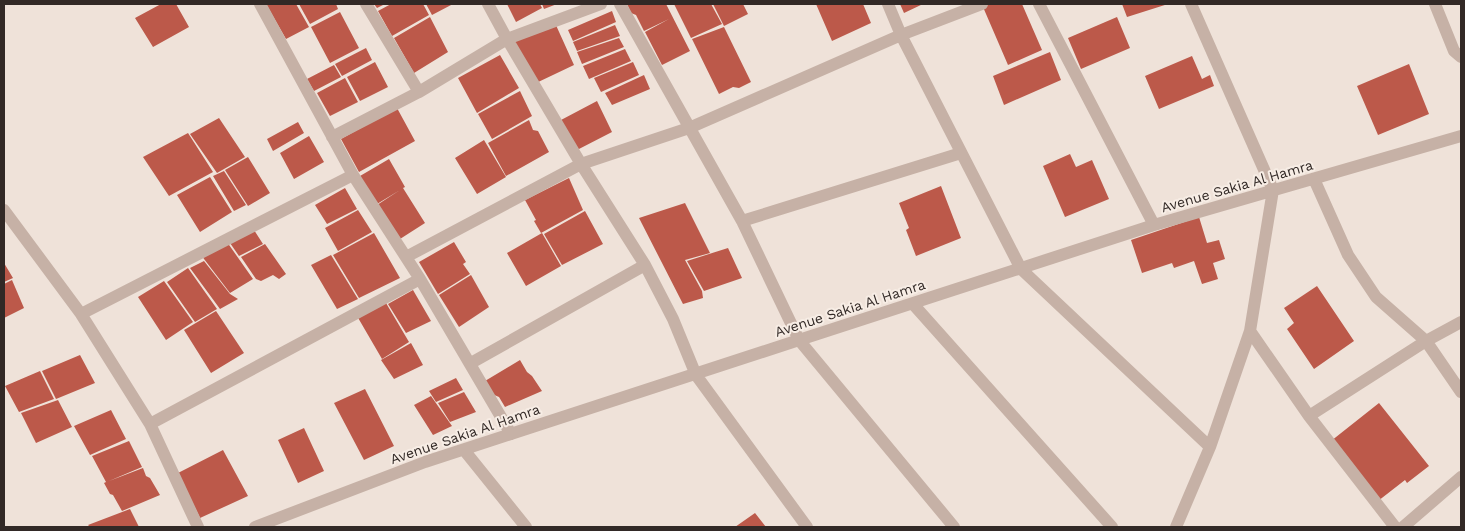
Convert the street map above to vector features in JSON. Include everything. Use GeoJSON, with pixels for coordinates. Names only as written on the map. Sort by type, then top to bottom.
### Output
{"type":"FeatureCollection","features":[{"type":"Feature","properties":{"kind":"street"},"geometry":{"type":"LineString","coordinates":[[260,4],[353,174],[420,279],[512,434]]}},
{"type":"Feature","properties":{"kind":"street"},"geometry":{"type":"LineString","coordinates":[[366,4],[419,92]]}},
{"type":"Feature","properties":{"kind":"street"},"geometry":{"type":"LineString","coordinates":[[488,4],[581,164],[645,265],[673,319],[696,375],[807,527]]}},
{"type":"Feature","properties":{"kind":"street"},"geometry":{"type":"LineString","coordinates":[[332,136],[419,92],[507,39],[601,4]]}},
{"type":"Feature","properties":{"kind":"street"},"geometry":{"type":"LineString","coordinates":[[620,4],[742,221],[799,340],[954,527]]}},
{"type":"Feature","properties":{"kind":"street"},"geometry":{"type":"LineString","coordinates":[[888,4],[901,35],[1021,269],[1210,447]]}},
{"type":"Feature","properties":{"kind":"street"},"geometry":{"type":"LineString","coordinates":[[406,257],[581,164],[689,128],[901,35],[982,4]]}},
{"type":"Feature","properties":{"kind":"street"},"geometry":{"type":"LineString","coordinates":[[1039,4],[1154,225]]}},
{"type":"Feature","properties":{"kind":"street"},"geometry":{"type":"LineString","coordinates":[[1176,527],[1210,447],[1250,331],[1273,190],[1191,4]]}},
{"type":"Feature","properties":{"kind":"street"},"geometry":{"type":"LineString","coordinates":[[1435,4],[1454,52],[1461,57]]}},
{"type":"Feature","properties":{"kind":"street","name":"Avenue Sakia Al Hamra"},"geometry":{"type":"LineString","coordinates":[[255,527],[425,462],[799,340],[1154,225],[1461,136]]}},
{"type":"Feature","properties":{"kind":"street"},"geometry":{"type":"LineString","coordinates":[[742,221],[961,153]]}},
{"type":"Feature","properties":{"kind":"street"},"geometry":{"type":"LineString","coordinates":[[82,314],[353,174]]}},
{"type":"Feature","properties":{"kind":"street"},"geometry":{"type":"LineString","coordinates":[[1314,179],[1348,256],[1376,297],[1426,341],[1461,392]]}},
{"type":"Feature","properties":{"kind":"street"},"geometry":{"type":"LineString","coordinates":[[4,210],[82,314],[150,424],[198,527]]}},
{"type":"Feature","properties":{"kind":"street"},"geometry":{"type":"LineString","coordinates":[[471,363],[645,265]]}},
{"type":"Feature","properties":{"kind":"street"},"geometry":{"type":"LineString","coordinates":[[150,424],[420,279]]}},
{"type":"Feature","properties":{"kind":"street"},"geometry":{"type":"LineString","coordinates":[[913,304],[1112,527]]}},
{"type":"Feature","properties":{"kind":"street"},"geometry":{"type":"LineString","coordinates":[[1309,416],[1426,341],[1461,322]]}},
{"type":"Feature","properties":{"kind":"street"},"geometry":{"type":"LineString","coordinates":[[1250,331],[1309,416],[1395,527]]}},
{"type":"Feature","properties":{"kind":"street"},"geometry":{"type":"LineString","coordinates":[[464,450],[526,527]]}},
{"type":"Feature","properties":{"kind":"street"},"geometry":{"type":"LineString","coordinates":[[1403,527],[1461,477]]}},
{"type":"Feature","properties":{"kind":"building"},"geometry":{"type":"Polygon","coordinates":[[[161,4],[176,4],[189,27],[153,47],[135,18],[161,4]]]}},
{"type":"Feature","properties":{"kind":"building"},"geometry":{"type":"Polygon","coordinates":[[[266,4],[296,4],[309,27],[286,39],[266,4]]]}},
{"type":"Feature","properties":{"kind":"building"},"geometry":{"type":"Polygon","coordinates":[[[299,4],[336,4],[338,9],[310,24],[299,4]]]}},
{"type":"Feature","properties":{"kind":"building"},"geometry":{"type":"Polygon","coordinates":[[[374,4],[385,4],[377,8],[374,4]]]}},
{"type":"Feature","properties":{"kind":"building"},"geometry":{"type":"Polygon","coordinates":[[[391,4],[423,4],[429,15],[392,36],[378,11],[391,4]]]}},
{"type":"Feature","properties":{"kind":"building"},"geometry":{"type":"Polygon","coordinates":[[[426,4],[453,4],[432,15],[426,4]]]}},
{"type":"Feature","properties":{"kind":"building"},"geometry":{"type":"Polygon","coordinates":[[[507,4],[540,4],[542,8],[516,22],[507,4]]]}},
{"type":"Feature","properties":{"kind":"building"},"geometry":{"type":"Polygon","coordinates":[[[542,4],[557,4],[544,9],[542,4]]]}},
{"type":"Feature","properties":{"kind":"building"},"geometry":{"type":"Polygon","coordinates":[[[627,4],[666,4],[690,51],[662,65],[645,32],[669,19],[644,31],[636,15],[631,13],[627,4]]]}},
{"type":"Feature","properties":{"kind":"building"},"geometry":{"type":"Polygon","coordinates":[[[674,4],[711,4],[722,24],[691,38],[674,4]]]}},
{"type":"Feature","properties":{"kind":"building"},"geometry":{"type":"Polygon","coordinates":[[[713,4],[743,4],[748,14],[724,26],[713,4]]]}},
{"type":"Feature","properties":{"kind":"building"},"geometry":{"type":"Polygon","coordinates":[[[816,4],[863,4],[871,23],[832,41],[816,4]]]}},
{"type":"Feature","properties":{"kind":"building"},"geometry":{"type":"Polygon","coordinates":[[[900,4],[923,4],[904,13],[900,4]]]}},
{"type":"Feature","properties":{"kind":"building"},"geometry":{"type":"Polygon","coordinates":[[[990,4],[1022,4],[1042,50],[1008,65],[983,7],[990,4]]]}},
{"type":"Feature","properties":{"kind":"building"},"geometry":{"type":"Polygon","coordinates":[[[1122,4],[1168,4],[1127,17],[1122,4]]]}},
{"type":"Feature","properties":{"kind":"building"},"geometry":{"type":"Polygon","coordinates":[[[612,11],[616,22],[573,41],[568,30],[612,11]]]}},
{"type":"Feature","properties":{"kind":"building"},"geometry":{"type":"Polygon","coordinates":[[[340,12],[359,48],[330,63],[311,27],[340,12]]]}},
{"type":"Feature","properties":{"kind":"building"},"geometry":{"type":"Polygon","coordinates":[[[430,17],[448,52],[414,73],[394,38],[430,17]]]}},
{"type":"Feature","properties":{"kind":"building"},"geometry":{"type":"Polygon","coordinates":[[[1117,17],[1130,48],[1081,69],[1068,38],[1117,17]]]}},
{"type":"Feature","properties":{"kind":"building"},"geometry":{"type":"Polygon","coordinates":[[[555,23],[574,65],[534,84],[514,42],[555,23]]]}},
{"type":"Feature","properties":{"kind":"building"},"geometry":{"type":"Polygon","coordinates":[[[615,25],[620,36],[577,51],[573,42],[615,25]]]}},
{"type":"Feature","properties":{"kind":"building"},"geometry":{"type":"Polygon","coordinates":[[[724,27],[751,82],[739,88],[733,87],[719,94],[692,39],[724,27]]]}},
{"type":"Feature","properties":{"kind":"building"},"geometry":{"type":"Polygon","coordinates":[[[619,38],[624,47],[582,64],[577,52],[619,38]]]}},
{"type":"Feature","properties":{"kind":"building"},"geometry":{"type":"Polygon","coordinates":[[[366,48],[372,60],[342,76],[335,64],[366,48]]]}},
{"type":"Feature","properties":{"kind":"building"},"geometry":{"type":"Polygon","coordinates":[[[625,49],[631,61],[589,79],[583,66],[625,49]]]}},
{"type":"Feature","properties":{"kind":"building"},"geometry":{"type":"Polygon","coordinates":[[[1050,52],[1061,80],[1004,105],[993,76],[1050,52]]]}},
{"type":"Feature","properties":{"kind":"building"},"geometry":{"type":"Polygon","coordinates":[[[500,55],[519,88],[477,113],[458,78],[500,55]]]}},
{"type":"Feature","properties":{"kind":"building"},"geometry":{"type":"Polygon","coordinates":[[[1192,56],[1202,79],[1210,75],[1214,86],[1159,109],[1145,76],[1192,56]]]}},
{"type":"Feature","properties":{"kind":"building"},"geometry":{"type":"Polygon","coordinates":[[[375,62],[388,87],[360,101],[347,77],[375,62]]]}},
{"type":"Feature","properties":{"kind":"building"},"geometry":{"type":"Polygon","coordinates":[[[633,62],[639,75],[601,92],[594,78],[633,62]]]}},
{"type":"Feature","properties":{"kind":"building"},"geometry":{"type":"Polygon","coordinates":[[[1409,64],[1429,114],[1378,135],[1357,86],[1409,64]]]}},
{"type":"Feature","properties":{"kind":"building"},"geometry":{"type":"Polygon","coordinates":[[[334,65],[341,77],[314,91],[307,79],[334,65]]]}},
{"type":"Feature","properties":{"kind":"building"},"geometry":{"type":"Polygon","coordinates":[[[644,75],[650,89],[612,105],[605,93],[644,75]]]}},
{"type":"Feature","properties":{"kind":"building"},"geometry":{"type":"Polygon","coordinates":[[[345,78],[358,102],[330,116],[317,93],[345,78]]]}},
{"type":"Feature","properties":{"kind":"building"},"geometry":{"type":"Polygon","coordinates":[[[520,91],[532,116],[492,139],[478,114],[520,91]]]}},
{"type":"Feature","properties":{"kind":"building"},"geometry":{"type":"Polygon","coordinates":[[[597,101],[612,132],[577,150],[561,120],[597,101]]]}},
{"type":"Feature","properties":{"kind":"building"},"geometry":{"type":"Polygon","coordinates":[[[397,108],[415,141],[359,172],[341,139],[397,108]]]}},
{"type":"Feature","properties":{"kind":"building"},"geometry":{"type":"Polygon","coordinates":[[[219,118],[245,157],[217,173],[190,134],[219,118]]]}},
{"type":"Feature","properties":{"kind":"building"},"geometry":{"type":"Polygon","coordinates":[[[529,120],[533,130],[538,131],[549,152],[506,176],[488,143],[529,120]]]}},
{"type":"Feature","properties":{"kind":"building"},"geometry":{"type":"Polygon","coordinates":[[[298,122],[304,133],[273,151],[267,139],[298,122]]]}},
{"type":"Feature","properties":{"kind":"building"},"geometry":{"type":"Polygon","coordinates":[[[188,133],[213,172],[169,196],[143,157],[188,133]]]}},
{"type":"Feature","properties":{"kind":"building"},"geometry":{"type":"Polygon","coordinates":[[[309,136],[324,162],[294,179],[280,153],[309,136]]]}},
{"type":"Feature","properties":{"kind":"building"},"geometry":{"type":"Polygon","coordinates":[[[484,140],[506,177],[477,194],[455,158],[484,140]]]}},
{"type":"Feature","properties":{"kind":"building"},"geometry":{"type":"Polygon","coordinates":[[[1070,154],[1076,167],[1092,160],[1109,199],[1065,217],[1043,166],[1070,154]]]}},
{"type":"Feature","properties":{"kind":"building"},"geometry":{"type":"Polygon","coordinates":[[[248,157],[270,193],[248,206],[225,170],[248,157]]]}},
{"type":"Feature","properties":{"kind":"building"},"geometry":{"type":"Polygon","coordinates":[[[389,159],[405,187],[403,188],[425,223],[400,239],[377,205],[400,190],[377,204],[360,176],[389,159]]]}},
{"type":"Feature","properties":{"kind":"building"},"geometry":{"type":"Polygon","coordinates":[[[224,171],[246,205],[234,211],[213,176],[224,171]]]}},
{"type":"Feature","properties":{"kind":"building"},"geometry":{"type":"Polygon","coordinates":[[[210,177],[232,212],[200,232],[177,195],[210,177]]]}},
{"type":"Feature","properties":{"kind":"building"},"geometry":{"type":"Polygon","coordinates":[[[569,178],[583,210],[541,233],[525,200],[569,178]]]}},
{"type":"Feature","properties":{"kind":"building"},"geometry":{"type":"Polygon","coordinates":[[[941,186],[961,238],[916,256],[906,230],[909,228],[899,203],[941,186]]]}},
{"type":"Feature","properties":{"kind":"building"},"geometry":{"type":"Polygon","coordinates":[[[345,188],[357,209],[327,224],[315,205],[345,188]]]}},
{"type":"Feature","properties":{"kind":"building"},"geometry":{"type":"Polygon","coordinates":[[[685,203],[710,253],[685,260],[702,291],[703,298],[683,304],[639,218],[685,203]]]}},
{"type":"Feature","properties":{"kind":"building"},"geometry":{"type":"Polygon","coordinates":[[[358,210],[372,232],[338,251],[325,228],[358,210]]]}},
{"type":"Feature","properties":{"kind":"building"},"geometry":{"type":"Polygon","coordinates":[[[585,211],[603,244],[562,265],[544,234],[585,211]]]}},
{"type":"Feature","properties":{"kind":"building"},"geometry":{"type":"Polygon","coordinates":[[[1199,217],[1207,243],[1219,240],[1225,259],[1213,263],[1218,279],[1202,284],[1194,261],[1174,268],[1172,263],[1142,273],[1131,240],[1199,217]]]}},
{"type":"Feature","properties":{"kind":"building"},"geometry":{"type":"Polygon","coordinates":[[[254,230],[263,244],[239,256],[230,243],[254,230]]]}},
{"type":"Feature","properties":{"kind":"building"},"geometry":{"type":"Polygon","coordinates":[[[374,233],[400,278],[359,298],[333,255],[374,233]]]}},
{"type":"Feature","properties":{"kind":"building"},"geometry":{"type":"Polygon","coordinates":[[[542,233],[561,266],[526,286],[507,253],[542,233]]]}},
{"type":"Feature","properties":{"kind":"building"},"geometry":{"type":"Polygon","coordinates":[[[227,242],[253,279],[230,293],[201,255],[227,242]]]}},
{"type":"Feature","properties":{"kind":"building"},"geometry":{"type":"Polygon","coordinates":[[[454,242],[466,262],[463,264],[470,274],[438,294],[419,262],[454,242]]]}},
{"type":"Feature","properties":{"kind":"building"},"geometry":{"type":"Polygon","coordinates":[[[265,244],[286,274],[279,279],[273,275],[261,281],[256,279],[241,257],[265,244]]]}},
{"type":"Feature","properties":{"kind":"building"},"geometry":{"type":"Polygon","coordinates":[[[728,248],[742,278],[704,291],[687,261],[728,248]]]}},
{"type":"Feature","properties":{"kind":"building"},"geometry":{"type":"Polygon","coordinates":[[[331,255],[358,299],[337,309],[311,265],[331,255]]]}},
{"type":"Feature","properties":{"kind":"building"},"geometry":{"type":"Polygon","coordinates":[[[204,261],[230,294],[238,299],[220,309],[190,268],[204,261]]]}},
{"type":"Feature","properties":{"kind":"building"},"geometry":{"type":"Polygon","coordinates":[[[4,263],[13,278],[4,282],[4,263]]]}},
{"type":"Feature","properties":{"kind":"building"},"geometry":{"type":"Polygon","coordinates":[[[188,268],[217,309],[195,322],[167,282],[188,268]]]}},
{"type":"Feature","properties":{"kind":"building"},"geometry":{"type":"Polygon","coordinates":[[[471,275],[489,307],[459,327],[439,295],[471,275]]]}},
{"type":"Feature","properties":{"kind":"building"},"geometry":{"type":"Polygon","coordinates":[[[12,280],[24,308],[4,318],[4,284],[12,280]]]}},
{"type":"Feature","properties":{"kind":"building"},"geometry":{"type":"Polygon","coordinates":[[[164,281],[193,322],[166,340],[138,297],[164,281]]]}},
{"type":"Feature","properties":{"kind":"building"},"geometry":{"type":"Polygon","coordinates":[[[1317,286],[1354,341],[1314,369],[1287,329],[1294,323],[1284,308],[1317,286]]]}},
{"type":"Feature","properties":{"kind":"building"},"geometry":{"type":"Polygon","coordinates":[[[413,290],[431,321],[406,333],[388,304],[413,290]]]}},
{"type":"Feature","properties":{"kind":"building"},"geometry":{"type":"Polygon","coordinates":[[[386,303],[409,342],[382,359],[357,316],[386,303]]]}},
{"type":"Feature","properties":{"kind":"building"},"geometry":{"type":"Polygon","coordinates":[[[216,311],[244,353],[211,373],[184,330],[216,311]]]}},
{"type":"Feature","properties":{"kind":"building"},"geometry":{"type":"Polygon","coordinates":[[[411,343],[423,365],[394,379],[381,360],[411,343]]]}},
{"type":"Feature","properties":{"kind":"building"},"geometry":{"type":"Polygon","coordinates":[[[80,355],[95,383],[56,399],[42,371],[80,355]]]}},
{"type":"Feature","properties":{"kind":"building"},"geometry":{"type":"Polygon","coordinates":[[[520,360],[542,391],[505,407],[499,397],[492,394],[485,381],[520,360]]]}},
{"type":"Feature","properties":{"kind":"building"},"geometry":{"type":"Polygon","coordinates":[[[40,371],[54,399],[19,412],[5,386],[40,371]]]}},
{"type":"Feature","properties":{"kind":"building"},"geometry":{"type":"Polygon","coordinates":[[[456,378],[463,390],[436,402],[429,391],[456,378]]]}},
{"type":"Feature","properties":{"kind":"building"},"geometry":{"type":"Polygon","coordinates":[[[365,389],[394,446],[364,460],[334,403],[365,389]]]}},
{"type":"Feature","properties":{"kind":"building"},"geometry":{"type":"Polygon","coordinates":[[[464,392],[476,412],[450,422],[438,403],[464,392]]]}},
{"type":"Feature","properties":{"kind":"building"},"geometry":{"type":"Polygon","coordinates":[[[431,396],[452,426],[433,435],[414,405],[431,396]]]}},
{"type":"Feature","properties":{"kind":"building"},"geometry":{"type":"Polygon","coordinates":[[[58,400],[72,427],[36,443],[21,413],[58,400]]]}},
{"type":"Feature","properties":{"kind":"building"},"geometry":{"type":"Polygon","coordinates":[[[1379,403],[1429,466],[1407,483],[1405,480],[1378,501],[1331,441],[1379,403]]]}},
{"type":"Feature","properties":{"kind":"building"},"geometry":{"type":"Polygon","coordinates":[[[111,410],[126,439],[90,455],[74,426],[111,410]]]}},
{"type":"Feature","properties":{"kind":"building"},"geometry":{"type":"Polygon","coordinates":[[[304,428],[324,471],[298,483],[278,440],[304,428]]]}},
{"type":"Feature","properties":{"kind":"building"},"geometry":{"type":"Polygon","coordinates":[[[129,441],[142,467],[109,481],[143,468],[146,476],[150,478],[160,495],[122,511],[104,483],[106,482],[92,456],[129,441]]]}},
{"type":"Feature","properties":{"kind":"building"},"geometry":{"type":"Polygon","coordinates":[[[223,450],[248,496],[200,518],[178,473],[223,450]]]}},
{"type":"Feature","properties":{"kind":"building"},"geometry":{"type":"Polygon","coordinates":[[[130,509],[139,527],[90,527],[88,525],[130,509]]]}},
{"type":"Feature","properties":{"kind":"building"},"geometry":{"type":"Polygon","coordinates":[[[755,513],[766,527],[735,527],[755,513]]]}}]}
